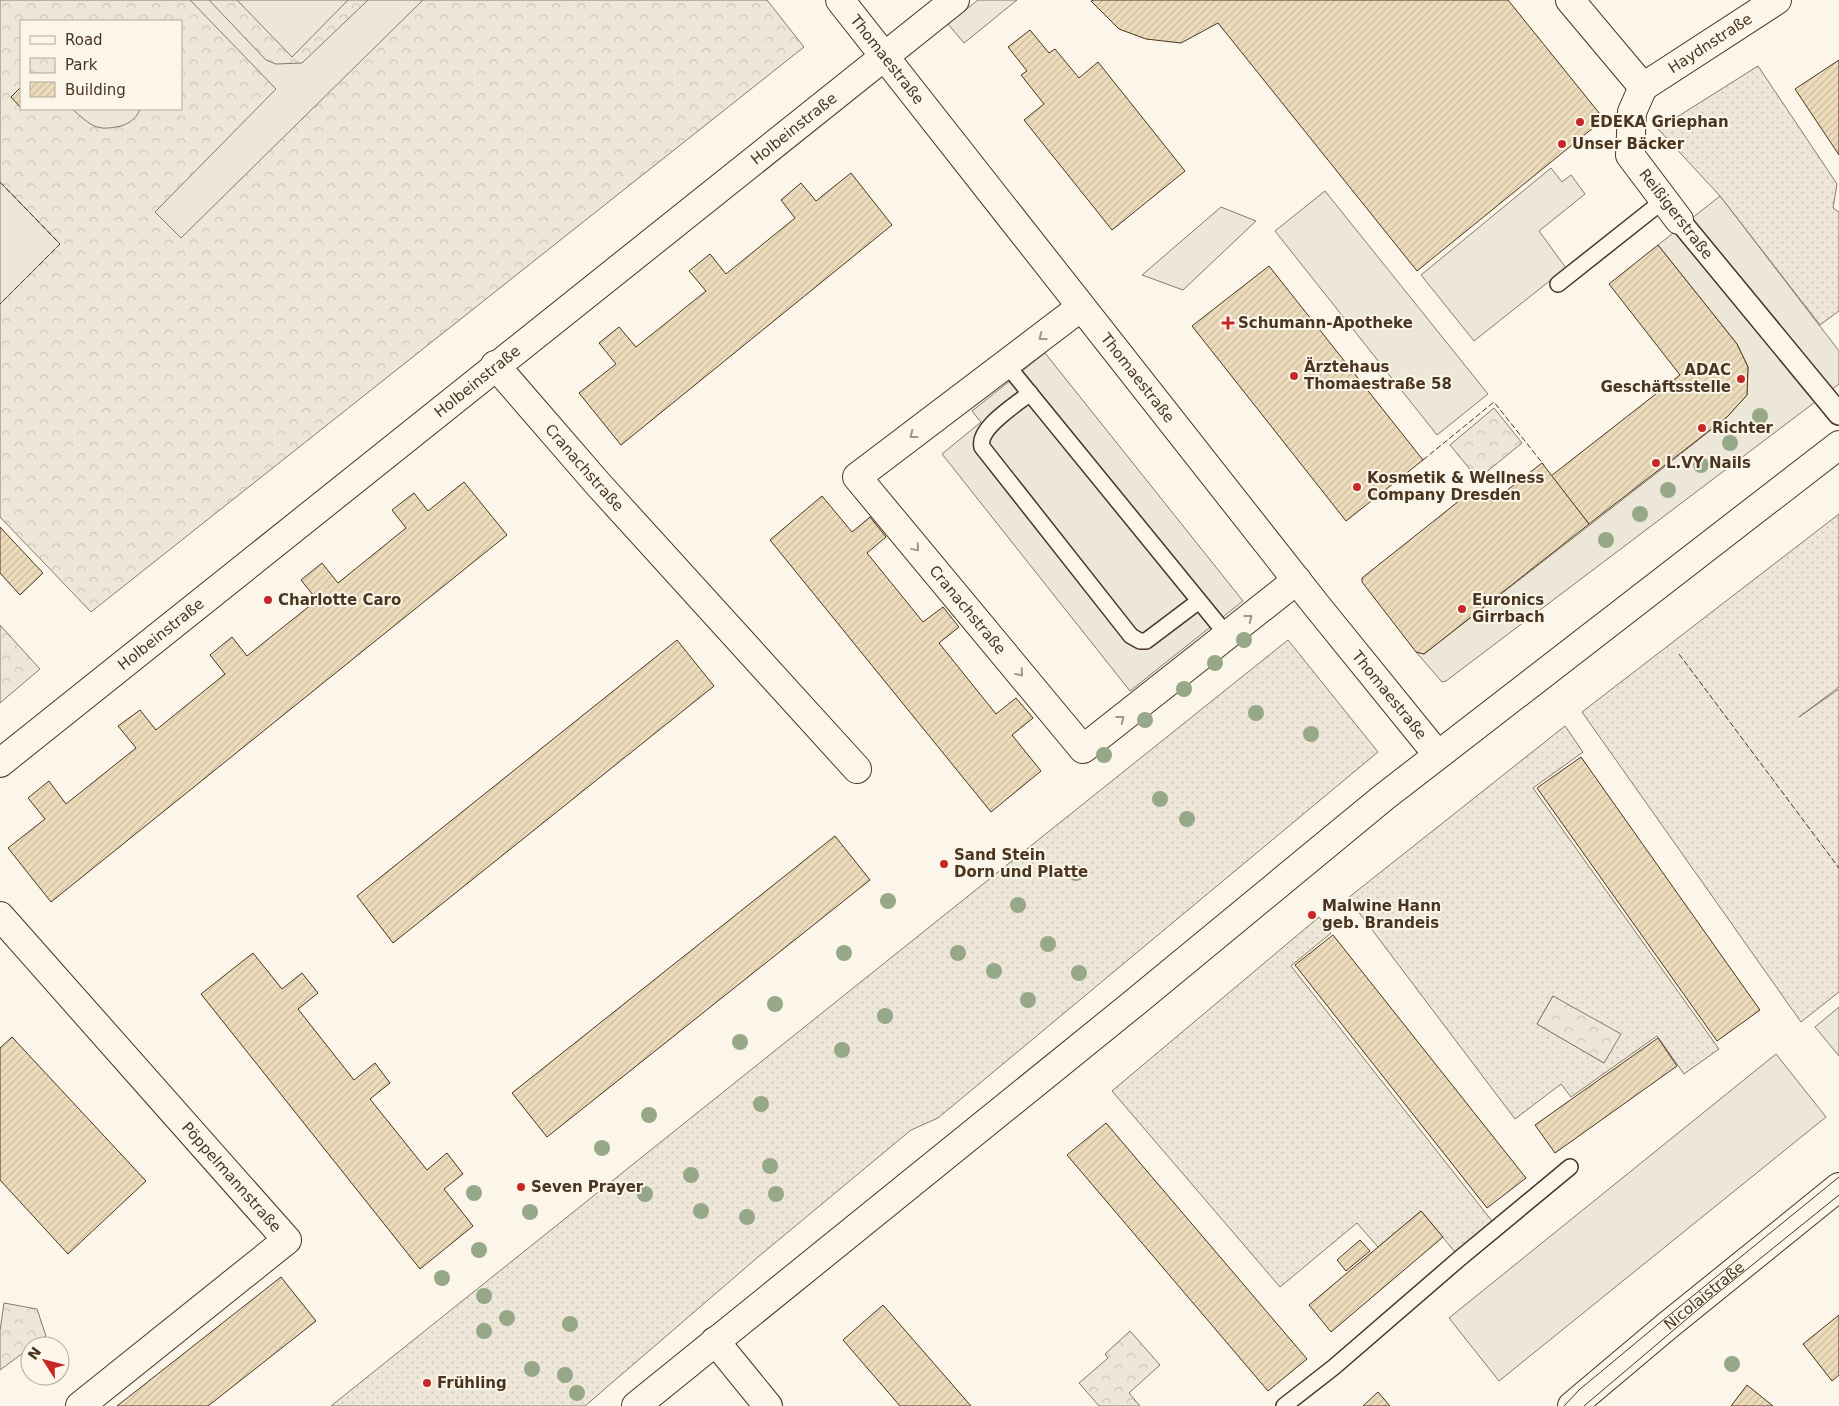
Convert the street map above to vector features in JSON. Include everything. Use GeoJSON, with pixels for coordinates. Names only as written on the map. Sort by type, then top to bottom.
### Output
{"type":"FeatureCollection","features":[{"type":"Feature","properties":{"kind":"street","name":"Thomaestraße"},"geometry":{"type":"LineString","coordinates":[[840,0],[1297,580],[1437,754]]}},
{"type":"Feature","properties":{"kind":"street","name":"Holbeinstraße"},"geometry":{"type":"LineString","coordinates":[[0,763],[955,0]]}},
{"type":"Feature","properties":{"kind":"street"},"geometry":{"type":"LineString","coordinates":[[1570,0],[1643,87]]}},
{"type":"Feature","properties":{"kind":"street","name":"Haydnstraße"},"geometry":{"type":"LineString","coordinates":[[1643,87],[1777,0]]}},
{"type":"Feature","properties":{"kind":"street","name":"Reißigerstraße"},"geometry":{"type":"LineString","coordinates":[[1643,87],[1632,112],[1630,156],[1839,414]]}},
{"type":"Feature","properties":{"kind":"street","name":"Cranachstraße"},"geometry":{"type":"LineString","coordinates":[[1081,307],[857,477],[1083,749],[1297,580]]}},
{"type":"Feature","properties":{"kind":"street","name":"Cranachstraße"},"geometry":{"type":"LineString","coordinates":[[496,366],[598,484],[857,768]]}},
{"type":"Feature","properties":{"kind":"street"},"geometry":{"type":"LineString","coordinates":[[636,1406],[1133,1004],[1437,754],[1839,445]]}},
{"type":"Feature","properties":{"kind":"street","name":"Pöppelmannstraße"},"geometry":{"type":"LineString","coordinates":[[0,916],[287,1240],[80,1406]]}},
{"type":"Feature","properties":{"kind":"street","name":"Nicolaistraße"},"geometry":{"type":"LineString","coordinates":[[1572,1406],[1598,1382],[1839,1187]]}},
{"type":"Feature","properties":{"kind":"street"},"geometry":{"type":"LineString","coordinates":[[715,1341],[768,1406]]}},
{"type":"Feature","properties":{"kind":"lane"},"geometry":{"type":"LineString","coordinates":[[1558,284],[1672,210]]}},
{"type":"Feature","properties":{"kind":"lane"},"geometry":{"type":"LineString","coordinates":[[1006,364],[1227,636]]}},
{"type":"Feature","properties":{"kind":"lane"},"geometry":{"type":"LineString","coordinates":[[1030,393],[987,428],[981,437],[982,448],[1131,636],[1140,641],[1146,641],[1199,601]]}},
{"type":"Feature","properties":{"kind":"lane"},"geometry":{"type":"LineString","coordinates":[[1284,1406],[1334,1367],[1452,1265],[1570,1167]]}},
{"type":"Feature","properties":{"kind":"green space"},"geometry":{"type":"Polygon","coordinates":[[[0,0],[767,0],[804,47],[91,612],[0,517],[0,0]]]}},
{"type":"Feature","properties":{"kind":"green space"},"geometry":{"type":"Polygon","coordinates":[[[190,0],[209,0],[266,60],[276,64],[302,63],[368,0],[423,0],[181,238],[155,212],[276,89],[190,0]]]}},
{"type":"Feature","properties":{"kind":"green space"},"geometry":{"type":"Polygon","coordinates":[[[237,0],[348,0],[292,57],[237,0]]]}},
{"type":"Feature","properties":{"kind":"green space"},"geometry":{"type":"Polygon","coordinates":[[[1758,66],[1837,184],[1833,208],[1839,212],[1839,311],[1820,325],[1720,196],[1658,129],[1758,66]]]}},
{"type":"Feature","properties":{"kind":"green space"},"geometry":{"type":"Polygon","coordinates":[[[73,110],[140,110],[133,120],[121,126],[105,128],[89,123],[73,110]]]}},
{"type":"Feature","properties":{"kind":"green space"},"geometry":{"type":"Polygon","coordinates":[[[0,182],[60,244],[0,304],[0,182]]]}},
{"type":"Feature","properties":{"kind":"green space"},"geometry":{"type":"Polygon","coordinates":[[[1494,408],[1522,443],[1478,479],[1450,445],[1494,408]]]}},
{"type":"Feature","properties":{"kind":"green space"},"geometry":{"type":"Polygon","coordinates":[[[1839,514],[1839,687],[1799,717],[1839,689],[1839,992],[1801,1022],[1582,712],[1839,514]]]}},
{"type":"Feature","properties":{"kind":"green space"},"geometry":{"type":"Polygon","coordinates":[[[0,625],[40,669],[0,703],[0,625]]]}},
{"type":"Feature","properties":{"kind":"green space"},"geometry":{"type":"Polygon","coordinates":[[[1288,640],[1378,752],[938,1118],[911,1130],[758,1257],[585,1406],[331,1406],[1288,640]]]}},
{"type":"Feature","properties":{"kind":"green space"},"geometry":{"type":"Polygon","coordinates":[[[1565,726],[1583,752],[1533,788],[1719,1049],[1684,1074],[1657,1036],[1571,1097],[1561,1084],[1515,1119],[1348,898],[1565,726]],[[1553,996],[1537,1024],[1604,1063],[1553,996]]]}},
{"type":"Feature","properties":{"kind":"green space"},"geometry":{"type":"Polygon","coordinates":[[[1319,917],[1331,933],[1291,966],[1492,1221],[1455,1252],[1421,1211],[1378,1247],[1357,1223],[1280,1287],[1112,1091],[1319,917]]]}},
{"type":"Feature","properties":{"kind":"green space"},"geometry":{"type":"Polygon","coordinates":[[[1553,996],[1621,1034],[1604,1063],[1537,1024],[1553,996]]]}},
{"type":"Feature","properties":{"kind":"green space"},"geometry":{"type":"Polygon","coordinates":[[[4,1303],[37,1309],[46,1336],[20,1336],[20,1355],[0,1370],[0,1331],[4,1303]]]}},
{"type":"Feature","properties":{"kind":"green space"},"geometry":{"type":"Polygon","coordinates":[[[1130,1331],[1160,1365],[1129,1393],[1140,1406],[1099,1406],[1079,1383],[1108,1358],[1105,1354],[1130,1331]]]}},
{"type":"Feature","properties":{"kind":"shaded area"},"geometry":{"type":"Polygon","coordinates":[[[978,0],[1017,0],[964,43],[948,24],[978,0]]]}},
{"type":"Feature","properties":{"kind":"shaded area"},"geometry":{"type":"Polygon","coordinates":[[[1551,168],[1562,182],[1571,175],[1585,194],[1539,231],[1566,268],[1474,341],[1421,275],[1551,168]]]}},
{"type":"Feature","properties":{"kind":"shaded area"},"geometry":{"type":"Polygon","coordinates":[[[1325,191],[1488,394],[1437,435],[1275,231],[1325,191]]]}},
{"type":"Feature","properties":{"kind":"shaded area"},"geometry":{"type":"Polygon","coordinates":[[[1720,196],[1839,351],[1839,384],[1446,681],[1442,682],[1416,652],[1424,654],[1727,417],[1747,395],[1748,367],[1737,344],[1658,245],[1720,196]]]}},
{"type":"Feature","properties":{"kind":"shaded area"},"geometry":{"type":"Polygon","coordinates":[[[1221,207],[1256,221],[1183,290],[1142,275],[1221,207]]]}},
{"type":"Feature","properties":{"kind":"shaded area"},"geometry":{"type":"Polygon","coordinates":[[[1045,353],[1243,601],[1130,691],[942,454],[981,422],[972,411],[1045,353]]]}},
{"type":"Feature","properties":{"kind":"shaded area"},"geometry":{"type":"Polygon","coordinates":[[[1839,1007],[1839,1056],[1815,1027],[1839,1007]]]}},
{"type":"Feature","properties":{"kind":"shaded area"},"geometry":{"type":"Polygon","coordinates":[[[1776,1054],[1826,1117],[1499,1381],[1449,1318],[1776,1054]]]}},
{"type":"Feature","properties":{"kind":"building"},"geometry":{"type":"Polygon","coordinates":[[[1508,0],[1604,119],[1417,271],[1218,23],[1181,43],[1146,39],[1119,29],[1091,1],[1508,0]]]}},
{"type":"Feature","properties":{"kind":"building"},"geometry":{"type":"Polygon","coordinates":[[[1030,30],[1049,53],[1055,49],[1079,78],[1098,62],[1185,171],[1112,230],[1024,120],[1044,104],[1021,75],[1027,71],[1008,47],[1030,30]]]}},
{"type":"Feature","properties":{"kind":"building"},"geometry":{"type":"Polygon","coordinates":[[[1839,60],[1839,155],[1795,89],[1839,60]]]}},
{"type":"Feature","properties":{"kind":"building"},"geometry":{"type":"Polygon","coordinates":[[[20,88],[20,107],[11,97],[20,88]]]}},
{"type":"Feature","properties":{"kind":"building"},"geometry":{"type":"Polygon","coordinates":[[[851,173],[892,225],[621,445],[579,393],[616,364],[599,343],[619,327],[636,347],[706,291],[689,271],[710,254],[726,274],[795,218],[781,200],[801,183],[816,201],[851,173]]]}},
{"type":"Feature","properties":{"kind":"building"},"geometry":{"type":"Polygon","coordinates":[[[1658,245],[1737,344],[1748,367],[1747,395],[1727,417],[1589,524],[1551,476],[1680,375],[1609,284],[1658,245]]]}},
{"type":"Feature","properties":{"kind":"building","name":"Ärztehaus Thomaestraße 58"},"geometry":{"type":"Polygon","coordinates":[[[1269,266],[1423,460],[1346,521],[1192,326],[1269,266]]]}},
{"type":"Feature","properties":{"kind":"building"},"geometry":{"type":"Polygon","coordinates":[[[1542,463],[1589,524],[1424,654],[1416,652],[1362,582],[1362,578],[1469,493],[1480,491],[1492,502],[1542,463]]]}},
{"type":"Feature","properties":{"kind":"building"},"geometry":{"type":"Polygon","coordinates":[[[464,482],[507,535],[51,902],[8,848],[45,819],[28,798],[49,781],[66,804],[136,748],[118,726],[140,710],[156,730],[225,674],[210,655],[232,637],[247,656],[317,600],[301,580],[322,563],[338,583],[406,528],[392,510],[414,493],[428,511],[464,482]]]}},
{"type":"Feature","properties":{"kind":"building"},"geometry":{"type":"Polygon","coordinates":[[[822,496],[852,532],[870,517],[886,537],[867,553],[923,622],[943,607],[959,627],[939,643],[996,714],[1016,698],[1033,718],[1012,735],[1041,771],[991,812],[770,540],[822,496]]]}},
{"type":"Feature","properties":{"kind":"building"},"geometry":{"type":"Polygon","coordinates":[[[0,527],[43,573],[20,595],[0,573],[0,527]]]}},
{"type":"Feature","properties":{"kind":"building"},"geometry":{"type":"Polygon","coordinates":[[[677,640],[714,686],[393,943],[357,896],[677,640]]]}},
{"type":"Feature","properties":{"kind":"building"},"geometry":{"type":"Polygon","coordinates":[[[1581,757],[1760,1010],[1717,1041],[1537,788],[1581,757]]]}},
{"type":"Feature","properties":{"kind":"building"},"geometry":{"type":"Polygon","coordinates":[[[835,836],[870,880],[547,1137],[512,1093],[835,836]]]}},
{"type":"Feature","properties":{"kind":"building"},"geometry":{"type":"Polygon","coordinates":[[[1333,935],[1526,1178],[1487,1208],[1295,965],[1333,935]]]}},
{"type":"Feature","properties":{"kind":"building"},"geometry":{"type":"Polygon","coordinates":[[[253,953],[282,989],[302,973],[318,993],[298,1009],[354,1080],[375,1063],[390,1083],[370,1099],[427,1170],[447,1153],[463,1174],[444,1189],[473,1226],[420,1269],[201,994],[253,953]]]}},
{"type":"Feature","properties":{"kind":"building"},"geometry":{"type":"Polygon","coordinates":[[[12,1037],[146,1181],[68,1254],[0,1180],[0,1048],[12,1037]]]}},
{"type":"Feature","properties":{"kind":"building"},"geometry":{"type":"Polygon","coordinates":[[[1658,1038],[1677,1066],[1555,1153],[1535,1125],[1658,1038]]]}},
{"type":"Feature","properties":{"kind":"building"},"geometry":{"type":"Polygon","coordinates":[[[1106,1123],[1307,1359],[1268,1391],[1067,1155],[1106,1123]]]}},
{"type":"Feature","properties":{"kind":"building"},"geometry":{"type":"Polygon","coordinates":[[[1421,1211],[1443,1237],[1331,1332],[1309,1305],[1421,1211]]]}},
{"type":"Feature","properties":{"kind":"building"},"geometry":{"type":"Polygon","coordinates":[[[1360,1240],[1370,1251],[1346,1271],[1337,1260],[1360,1240]]]}},
{"type":"Feature","properties":{"kind":"building"},"geometry":{"type":"Polygon","coordinates":[[[281,1277],[316,1321],[208,1406],[117,1406],[281,1277]]]}},
{"type":"Feature","properties":{"kind":"building"},"geometry":{"type":"Polygon","coordinates":[[[883,1305],[971,1406],[900,1406],[843,1340],[883,1305]]]}},
{"type":"Feature","properties":{"kind":"building"},"geometry":{"type":"Polygon","coordinates":[[[1839,1315],[1839,1375],[1832,1381],[1803,1344],[1839,1315]]]}},
{"type":"Feature","properties":{"kind":"building"},"geometry":{"type":"Polygon","coordinates":[[[1747,1385],[1773,1406],[1731,1406],[1747,1385]]]}},
{"type":"Feature","properties":{"kind":"building"},"geometry":{"type":"Polygon","coordinates":[[[1378,1392],[1390,1406],[1363,1406],[1378,1392]]]}},
{"type":"Feature","properties":{"kind":"tram line"},"geometry":{"type":"LineString","coordinates":[[1564,1406],[1579,1390],[1839,1177]]}},
{"type":"Feature","properties":{"kind":"tram line"},"geometry":{"type":"LineString","coordinates":[[1584,1406],[1715,1295],[1839,1195]]}},
{"type":"Feature","properties":{"kind":"fence"},"geometry":{"type":"LineString","coordinates":[[0,182],[60,244],[0,304]]}},
{"type":"Feature","properties":{"kind":"fence"},"geometry":{"type":"LineString","coordinates":[[1423,460],[1494,402],[1544,465]]}},
{"type":"Feature","properties":{"kind":"fence"},"geometry":{"type":"LineString","coordinates":[[1679,654],[1839,868]]}},
{"type":"Feature","properties":{"kind":"place","name":"EDEKA Griephan"},"geometry":{"type":"Point","coordinates":[1580,122]}},
{"type":"Feature","properties":{"kind":"place","name":"Unser Bäcker"},"geometry":{"type":"Point","coordinates":[1562,144]}},
{"type":"Feature","properties":{"kind":"place","name":"Schumann-Apotheke"},"geometry":{"type":"Point","coordinates":[1228,323]}},
{"type":"Feature","properties":{"kind":"place","name":"Ärztehaus Thomaestraße 58"},"geometry":{"type":"Point","coordinates":[1294,376]}},
{"type":"Feature","properties":{"kind":"place","name":"ADAC Geschäftsstelle"},"geometry":{"type":"Point","coordinates":[1741,379]}},
{"type":"Feature","properties":{"kind":"place","name":"Richter"},"geometry":{"type":"Point","coordinates":[1702,428]}},
{"type":"Feature","properties":{"kind":"place","name":"L.VY Nails"},"geometry":{"type":"Point","coordinates":[1656,463]}},
{"type":"Feature","properties":{"kind":"place","name":"Kosmetik & Wellness Company Dresden"},"geometry":{"type":"Point","coordinates":[1357,487]}},
{"type":"Feature","properties":{"kind":"place","name":"Charlotte Caro"},"geometry":{"type":"Point","coordinates":[268,600]}},
{"type":"Feature","properties":{"kind":"place","name":"Euronics Girrbach"},"geometry":{"type":"Point","coordinates":[1462,609]}},
{"type":"Feature","properties":{"kind":"place","name":"Sand Stein Dorn und Platte"},"geometry":{"type":"Point","coordinates":[944,864]}},
{"type":"Feature","properties":{"kind":"place","name":"Malwine Hann geb. Brandeis"},"geometry":{"type":"Point","coordinates":[1312,915]}},
{"type":"Feature","properties":{"kind":"place","name":"Seven Prayer"},"geometry":{"type":"Point","coordinates":[521,1187]}},
{"type":"Feature","properties":{"kind":"place","name":"Frühling"},"geometry":{"type":"Point","coordinates":[427,1383]}}]}
